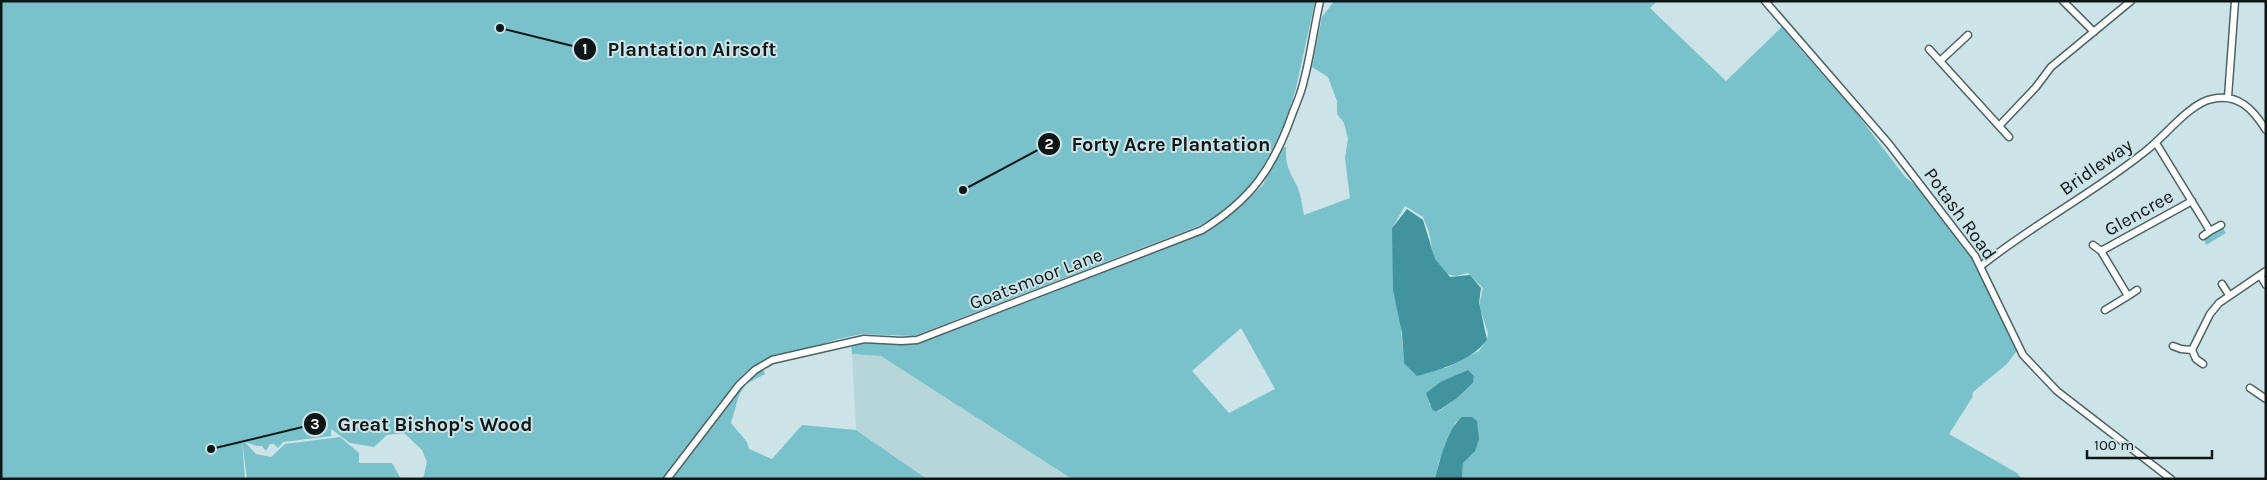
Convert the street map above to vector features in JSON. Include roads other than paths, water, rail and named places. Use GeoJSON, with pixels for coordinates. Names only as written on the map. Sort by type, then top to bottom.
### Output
{"type":"FeatureCollection","features":[{"type":"Feature","properties":{"kind":"street","name":"Goatsmoor Lane"},"geometry":{"type":"LineString","coordinates":[[666,479],[739,385],[755,370],[772,360],[864,339],[901,342],[917,340],[1202,230],[1220,219],[1248,195],[1260,180],[1286,133],[1304,81],[1320,1]]}},
{"type":"Feature","properties":{"kind":"street","name":"Potash Road"},"geometry":{"type":"LineString","coordinates":[[1765,1],[1904,162],[1981,266],[2023,355],[2057,391],[2171,479]]}},
{"type":"Feature","properties":{"kind":"street"},"geometry":{"type":"LineString","coordinates":[[2063,1],[2094,32]]}},
{"type":"Feature","properties":{"kind":"street"},"geometry":{"type":"LineString","coordinates":[[1998,126],[2036,87],[2051,68],[2131,1]]}},
{"type":"Feature","properties":{"kind":"street"},"geometry":{"type":"LineString","coordinates":[[2235,1],[2228,97],[2240,101],[2251,109],[2266,130]]}},
{"type":"Feature","properties":{"kind":"street"},"geometry":{"type":"LineString","coordinates":[[1940,61],[1968,35]]}},
{"type":"Feature","properties":{"kind":"street"},"geometry":{"type":"LineString","coordinates":[[1930,49],[2009,137]]}},
{"type":"Feature","properties":{"kind":"street","name":"Bridleway"},"geometry":{"type":"LineString","coordinates":[[1981,266],[2011,242],[2119,173],[2156,143],[2200,102],[2228,97]]}},
{"type":"Feature","properties":{"kind":"street"},"geometry":{"type":"LineString","coordinates":[[2156,143],[2210,231]]}},
{"type":"Feature","properties":{"kind":"street","name":"Glencree"},"geometry":{"type":"LineString","coordinates":[[2101,251],[2192,201]]}},
{"type":"Feature","properties":{"kind":"street"},"geometry":{"type":"LineString","coordinates":[[2203,236],[2220,225]]}},
{"type":"Feature","properties":{"kind":"street","name":"Glencree"},"geometry":{"type":"LineString","coordinates":[[2093,244],[2101,251],[2128,296]]}},
{"type":"Feature","properties":{"kind":"street"},"geometry":{"type":"LineString","coordinates":[[2192,350],[2210,314],[2229,295],[2263,273],[2266,285]]}},
{"type":"Feature","properties":{"kind":"street"},"geometry":{"type":"LineString","coordinates":[[2222,284],[2229,295]]}},
{"type":"Feature","properties":{"kind":"street"},"geometry":{"type":"LineString","coordinates":[[2105,310],[2137,290]]}},
{"type":"Feature","properties":{"kind":"street"},"geometry":{"type":"LineString","coordinates":[[2173,346],[2192,350]]}},
{"type":"Feature","properties":{"kind":"street"},"geometry":{"type":"LineString","coordinates":[[2192,350],[2196,359],[2203,364]]}},
{"type":"Feature","properties":{"kind":"street"},"geometry":{"type":"LineString","coordinates":[[2250,388],[2266,399]]}},
{"type":"Feature","properties":{"kind":"place","name":"Plantation Airsoft"},"geometry":{"type":"Point","coordinates":[500,28]}},
{"type":"Feature","properties":{"kind":"place","name":"Forty Acre Plantation"},"geometry":{"type":"Point","coordinates":[963,190]}},
{"type":"Feature","properties":{"kind":"place","name":"Great Bishop's Wood"},"geometry":{"type":"Point","coordinates":[211,449]}}]}
